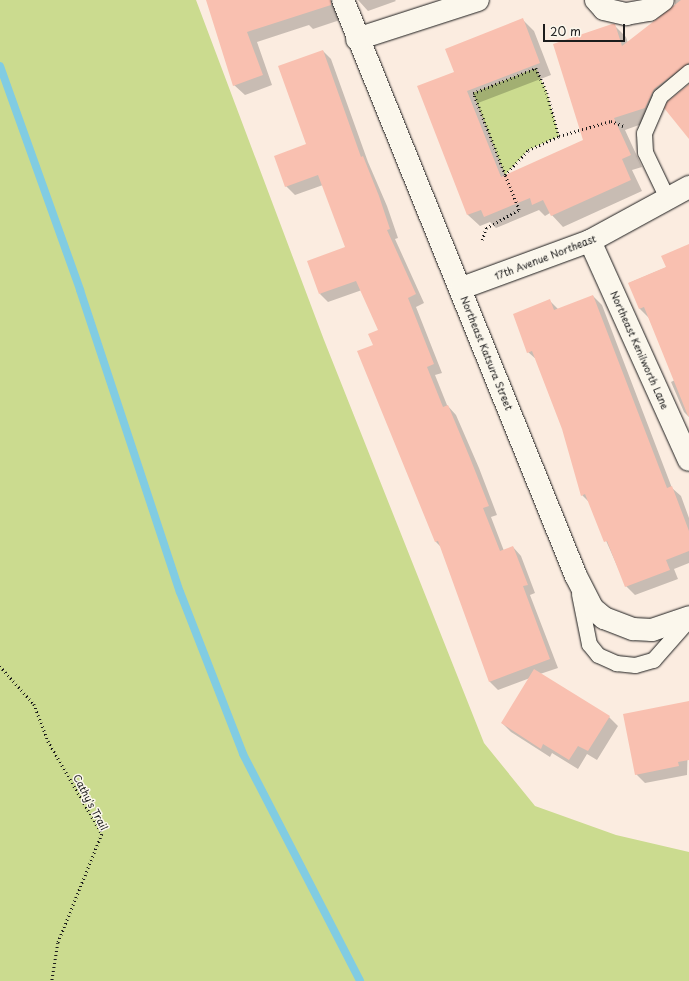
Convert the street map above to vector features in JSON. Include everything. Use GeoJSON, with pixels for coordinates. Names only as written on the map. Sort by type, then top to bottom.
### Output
{"type":"FeatureCollection","features":[{"type":"Feature","properties":{"kind":"street","name":"Northeast Katsura Street"},"geometry":{"type":"LineString","coordinates":[[343,0],[357,39],[462,288],[576,576],[592,608],[604,618],[633,629],[652,630],[689,618]]}},
{"type":"Feature","properties":{"kind":"street"},"geometry":{"type":"LineString","coordinates":[[357,39],[478,0]]}},
{"type":"Feature","properties":{"kind":"street"},"geometry":{"type":"LineString","coordinates":[[596,0],[604,9],[626,14],[648,10],[663,0]]}},
{"type":"Feature","properties":{"kind":"street","name":"17th Avenue Northeast"},"geometry":{"type":"LineString","coordinates":[[462,288],[590,241],[689,188]]}},
{"type":"Feature","properties":{"kind":"street","name":"Northeast Kenilworth Lane"},"geometry":{"type":"LineString","coordinates":[[590,241],[689,460]]}},
{"type":"Feature","properties":{"kind":"lane"},"geometry":{"type":"LineString","coordinates":[[668,200],[645,152],[644,133],[660,96],[689,72]]}},
{"type":"Feature","properties":{"kind":"lane"},"geometry":{"type":"LineString","coordinates":[[576,576],[589,644],[598,655],[616,663],[635,665],[653,660],[689,618]]}},
{"type":"Feature","properties":{"kind":"path"},"geometry":{"type":"LineString","coordinates":[[482,240],[486,228],[519,210],[473,93],[536,68],[547,93],[559,136]]}},
{"type":"Feature","properties":{"kind":"path"},"geometry":{"type":"LineString","coordinates":[[505,175],[528,150],[559,136],[612,121],[644,133]]}},
{"type":"Feature","properties":{"kind":"path","name":"Cathy's Trail"},"geometry":{"type":"LineString","coordinates":[[0,666],[34,704],[48,741],[102,834],[58,943],[52,981]]}},
{"type":"Feature","properties":{"kind":"green space"},"geometry":{"type":"Polygon","coordinates":[[[0,0],[196,0],[324,340],[484,743],[535,806],[616,835],[689,852],[689,981],[0,981],[0,0]]]}},
{"type":"Feature","properties":{"kind":"green space"},"geometry":{"type":"Polygon","coordinates":[[[536,68],[547,93],[559,136],[528,150],[505,175],[473,93],[536,68]]]}},
{"type":"Feature","properties":{"kind":"building"},"geometry":{"type":"Polygon","coordinates":[[[206,0],[331,0],[331,5],[247,32],[263,75],[233,86],[206,0]]]}},
{"type":"Feature","properties":{"kind":"building"},"geometry":{"type":"Polygon","coordinates":[[[681,0],[689,0],[689,63],[654,89],[645,108],[614,118],[631,155],[622,159],[631,180],[551,216],[543,200],[532,205],[530,198],[484,217],[481,210],[467,215],[417,86],[454,72],[445,49],[523,18],[540,63],[467,91],[501,177],[583,140],[553,44],[615,24],[622,46],[681,0]]]}},
{"type":"Feature","properties":{"kind":"building"},"geometry":{"type":"Polygon","coordinates":[[[323,50],[361,157],[363,156],[379,196],[390,229],[387,230],[416,294],[408,298],[434,364],[427,367],[443,407],[448,405],[470,458],[489,506],[483,508],[500,551],[513,546],[528,585],[523,586],[550,659],[489,682],[438,541],[435,542],[357,351],[373,345],[368,334],[378,330],[356,281],[319,294],[307,261],[345,247],[318,175],[285,187],[274,156],[306,144],[278,66],[323,50]]]}},
{"type":"Feature","properties":{"kind":"building"},"geometry":{"type":"Polygon","coordinates":[[[689,84],[689,139],[664,108],[667,102],[689,84]]]}},
{"type":"Feature","properties":{"kind":"building"},"geometry":{"type":"Polygon","coordinates":[[[689,244],[688,416],[644,307],[639,309],[628,283],[666,267],[661,256],[689,244]]]}},
{"type":"Feature","properties":{"kind":"building"},"geometry":{"type":"Polygon","coordinates":[[[593,295],[667,488],[672,486],[689,531],[689,551],[666,560],[670,570],[625,587],[607,541],[604,542],[585,494],[581,496],[562,429],[532,351],[527,353],[513,314],[550,299],[554,310],[593,295]]]}},
{"type":"Feature","properties":{"kind":"building"},"geometry":{"type":"Polygon","coordinates":[[[534,669],[610,716],[588,751],[578,746],[569,760],[543,744],[541,749],[501,723],[534,669]]]}},
{"type":"Feature","properties":{"kind":"building"},"geometry":{"type":"Polygon","coordinates":[[[689,701],[689,760],[678,762],[679,766],[635,775],[623,714],[689,701]]]}},
{"type":"Feature","properties":{"kind":"waterway"},"geometry":{"type":"LineString","coordinates":[[0,66],[80,290],[180,592],[243,754],[360,981]]}}]}
